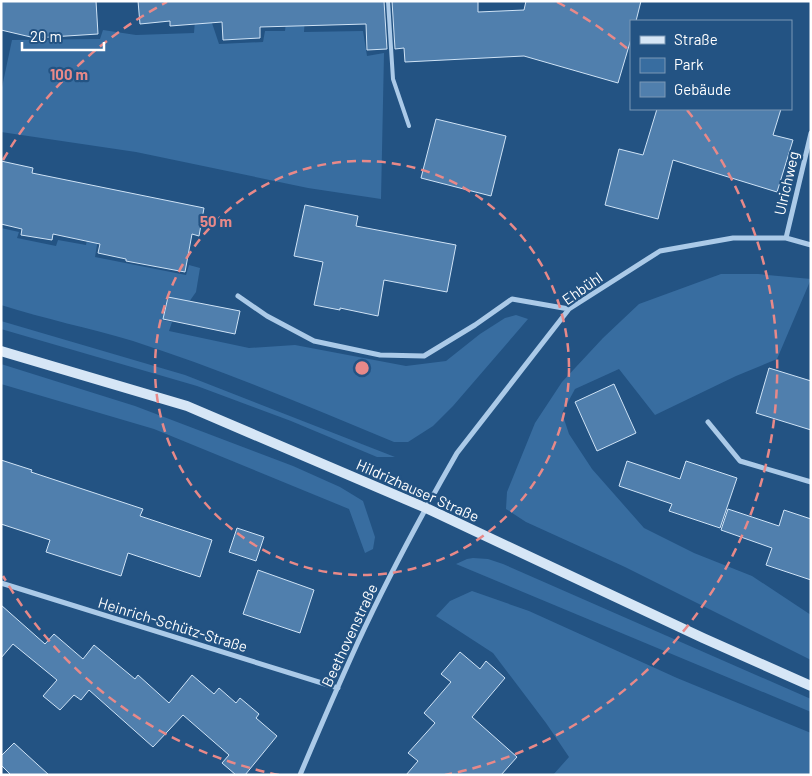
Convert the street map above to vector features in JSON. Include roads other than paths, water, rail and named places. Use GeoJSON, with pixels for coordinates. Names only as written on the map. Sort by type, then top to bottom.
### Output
{"type":"FeatureCollection","features":[{"type":"Feature","properties":{"kind":"main road","name":"Hildrizhauser Straße"},"geometry":{"type":"LineString","coordinates":[[1,350],[187,406],[426,508],[694,634],[811,686]]}},
{"type":"Feature","properties":{"kind":"street","name":"Ulrichweg"},"geometry":{"type":"LineString","coordinates":[[786,238],[811,133]]}},
{"type":"Feature","properties":{"kind":"street","name":"Ehbühl"},"geometry":{"type":"LineString","coordinates":[[426,508],[457,453],[569,309],[660,251],[733,238],[786,238],[811,245]]}},
{"type":"Feature","properties":{"kind":"street"},"geometry":{"type":"LineString","coordinates":[[238,296],[267,316],[314,340],[380,355],[424,356],[475,325],[512,299],[569,309]]}},
{"type":"Feature","properties":{"kind":"street"},"geometry":{"type":"LineString","coordinates":[[708,422],[740,461],[811,482]]}},
{"type":"Feature","properties":{"kind":"street","name":"Beethovenstraße"},"geometry":{"type":"LineString","coordinates":[[300,775],[363,632],[426,508]]}},
{"type":"Feature","properties":{"kind":"street","name":"Heinrich-Schütz-Straße"},"geometry":{"type":"LineString","coordinates":[[1,583],[338,688]]}},
{"type":"Feature","properties":{"kind":"lane"},"geometry":{"type":"LineString","coordinates":[[388,1],[393,79],[409,126]]}}]}
